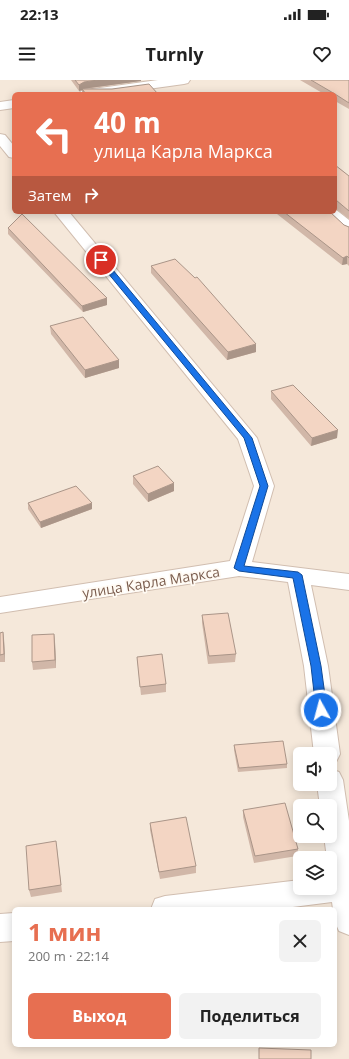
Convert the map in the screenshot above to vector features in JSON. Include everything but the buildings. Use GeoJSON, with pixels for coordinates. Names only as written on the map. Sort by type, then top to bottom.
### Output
{"type":"FeatureCollection","features":[{"type":"Feature","properties":{"kind":"street"},"geometry":{"type":"LineString","coordinates":[[99,92],[178,81],[185,92]]}},
{"type":"Feature","properties":{"kind":"street"},"geometry":{"type":"LineString","coordinates":[[0,106],[12,104]]}},
{"type":"Feature","properties":{"kind":"street"},"geometry":{"type":"LineString","coordinates":[[0,138],[12,152]]}},
{"type":"Feature","properties":{"kind":"street"},"geometry":{"type":"LineString","coordinates":[[64,214],[248,438],[264,486],[239,568]]}},
{"type":"Feature","properties":{"kind":"street"},"geometry":{"type":"LineString","coordinates":[[332,214],[349,228]]}},
{"type":"Feature","properties":{"kind":"street","name":"улица Карла Маркса"},"geometry":{"type":"LineString","coordinates":[[0,605],[239,568],[349,582]]}},
{"type":"Feature","properties":{"kind":"street"},"geometry":{"type":"LineString","coordinates":[[298,575],[316,666],[326,747]]}},
{"type":"Feature","properties":{"kind":"street"},"geometry":{"type":"LineString","coordinates":[[331,791],[343,888],[349,921]]}},
{"type":"Feature","properties":{"kind":"street"},"geometry":{"type":"LineString","coordinates":[[182,907],[343,888]]}},
{"type":"Feature","properties":{"kind":"street"},"geometry":{"type":"LineString","coordinates":[[0,928],[12,926]]}},
{"type":"Feature","properties":{"kind":"shaded area"},"geometry":{"type":"Polygon","coordinates":[[[0,80],[349,80],[349,1059],[0,1059],[0,80]]]}},
{"type":"Feature","properties":{"kind":"route"},"geometry":{"type":"LineString","coordinates":[[101,260],[248,438],[264,486],[239,568],[298,575],[316,666],[321,710]]}}]}
